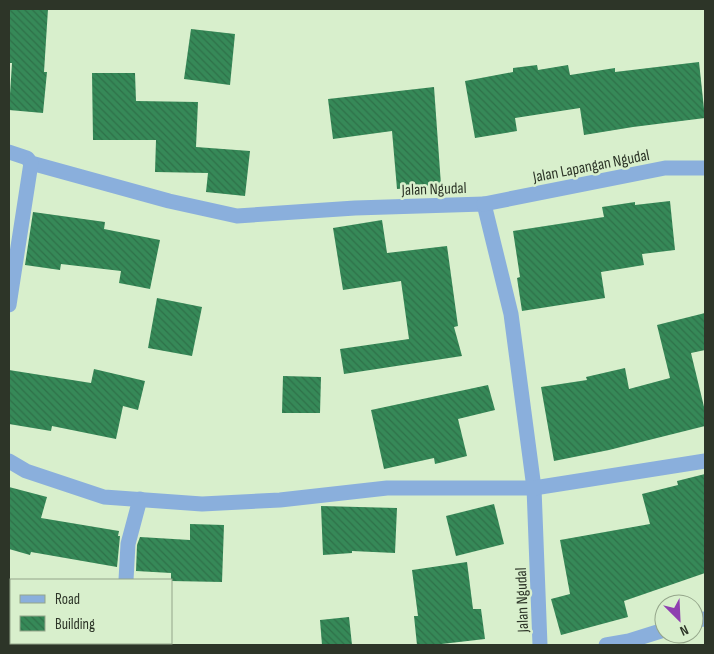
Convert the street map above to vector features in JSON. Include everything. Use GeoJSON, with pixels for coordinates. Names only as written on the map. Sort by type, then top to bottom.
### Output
{"type":"FeatureCollection","features":[{"type":"Feature","properties":{"kind":"street","name":"Jalan Ngudal"},"geometry":{"type":"LineString","coordinates":[[9,152],[27,158],[31,163],[169,201],[237,216],[355,208],[484,204],[511,314],[534,488],[540,645]]}},
{"type":"Feature","properties":{"kind":"street"},"geometry":{"type":"LineString","coordinates":[[9,306],[31,163]]}},
{"type":"Feature","properties":{"kind":"street","name":"Jalan Lapangan Ngudal"},"geometry":{"type":"LineString","coordinates":[[484,204],[665,168],[705,168]]}},
{"type":"Feature","properties":{"kind":"street"},"geometry":{"type":"LineString","coordinates":[[9,461],[26,471],[104,497],[202,504],[280,500],[387,488],[534,488],[705,461]]}},
{"type":"Feature","properties":{"kind":"street"},"geometry":{"type":"LineString","coordinates":[[126,579],[128,544],[140,499]]}},
{"type":"Feature","properties":{"kind":"street"},"geometry":{"type":"LineString","coordinates":[[606,645],[629,641],[654,633]]}},
{"type":"Feature","properties":{"kind":"building"},"geometry":{"type":"Polygon","coordinates":[[[9,9],[48,9],[44,72],[47,72],[43,113],[9,110],[12,63],[9,63],[9,9]]]}},
{"type":"Feature","properties":{"kind":"building"},"geometry":{"type":"Polygon","coordinates":[[[191,29],[235,34],[230,85],[184,79],[191,29]]]}},
{"type":"Feature","properties":{"kind":"building"},"geometry":{"type":"Polygon","coordinates":[[[699,62],[705,118],[584,135],[580,108],[515,118],[517,131],[475,138],[465,81],[513,72],[513,68],[537,65],[538,70],[568,65],[570,75],[615,68],[615,72],[699,62]]]}},
{"type":"Feature","properties":{"kind":"building"},"geometry":{"type":"Polygon","coordinates":[[[92,73],[135,73],[136,101],[198,102],[196,147],[250,151],[245,196],[206,192],[208,173],[155,172],[156,140],[93,140],[92,73]]]}},
{"type":"Feature","properties":{"kind":"building"},"geometry":{"type":"Polygon","coordinates":[[[434,87],[441,185],[397,189],[392,131],[333,139],[328,99],[434,87]]]}},
{"type":"Feature","properties":{"kind":"building"},"geometry":{"type":"Polygon","coordinates":[[[670,201],[675,250],[642,254],[644,265],[601,272],[605,298],[522,311],[517,278],[520,277],[513,231],[604,217],[602,207],[635,202],[635,205],[670,201]]]}},
{"type":"Feature","properties":{"kind":"building"},"geometry":{"type":"Polygon","coordinates":[[[33,212],[105,222],[104,229],[160,240],[150,289],[119,283],[121,271],[61,264],[60,270],[25,265],[33,212]]]}},
{"type":"Feature","properties":{"kind":"building"},"geometry":{"type":"Polygon","coordinates":[[[382,220],[387,253],[447,246],[458,326],[454,327],[462,356],[344,374],[340,349],[409,339],[401,281],[343,290],[333,228],[382,220]]]}},
{"type":"Feature","properties":{"kind":"building"},"geometry":{"type":"Polygon","coordinates":[[[157,298],[202,307],[192,356],[148,348],[157,298]]]}},
{"type":"Feature","properties":{"kind":"building"},"geometry":{"type":"Polygon","coordinates":[[[705,313],[705,350],[691,353],[705,411],[705,426],[609,450],[554,461],[541,387],[587,380],[586,377],[625,368],[629,389],[670,378],[657,325],[705,313]]]}},
{"type":"Feature","properties":{"kind":"building"},"geometry":{"type":"Polygon","coordinates":[[[94,369],[145,381],[138,410],[123,406],[116,439],[52,426],[51,431],[9,424],[9,370],[91,383],[94,369]]]}},
{"type":"Feature","properties":{"kind":"building"},"geometry":{"type":"Polygon","coordinates":[[[283,376],[321,377],[320,413],[282,413],[283,376]]]}},
{"type":"Feature","properties":{"kind":"building"},"geometry":{"type":"Polygon","coordinates":[[[488,385],[495,410],[458,419],[467,456],[435,464],[434,458],[384,469],[371,410],[488,385]]]}},
{"type":"Feature","properties":{"kind":"building"},"geometry":{"type":"Polygon","coordinates":[[[705,474],[705,573],[624,601],[628,617],[561,635],[551,599],[570,594],[560,540],[650,524],[642,494],[678,485],[677,481],[705,474]]]}},
{"type":"Feature","properties":{"kind":"building"},"geometry":{"type":"Polygon","coordinates":[[[9,487],[47,497],[41,518],[119,531],[117,567],[31,552],[30,555],[9,549],[9,487]]]}},
{"type":"Feature","properties":{"kind":"building"},"geometry":{"type":"Polygon","coordinates":[[[494,504],[504,544],[456,556],[446,516],[494,504]]]}},
{"type":"Feature","properties":{"kind":"building"},"geometry":{"type":"Polygon","coordinates":[[[321,506],[397,508],[395,553],[352,551],[352,553],[323,555],[321,506]]]}},
{"type":"Feature","properties":{"kind":"building"},"geometry":{"type":"Polygon","coordinates":[[[190,524],[224,525],[222,582],[172,581],[171,573],[136,571],[137,545],[140,537],[190,540],[190,524]]]}},
{"type":"Feature","properties":{"kind":"building"},"geometry":{"type":"Polygon","coordinates":[[[467,562],[473,609],[481,609],[485,639],[417,645],[414,616],[418,616],[412,570],[467,562]]]}},
{"type":"Feature","properties":{"kind":"building"},"geometry":{"type":"Polygon","coordinates":[[[349,617],[352,645],[322,645],[320,620],[349,617]]]}}]}
